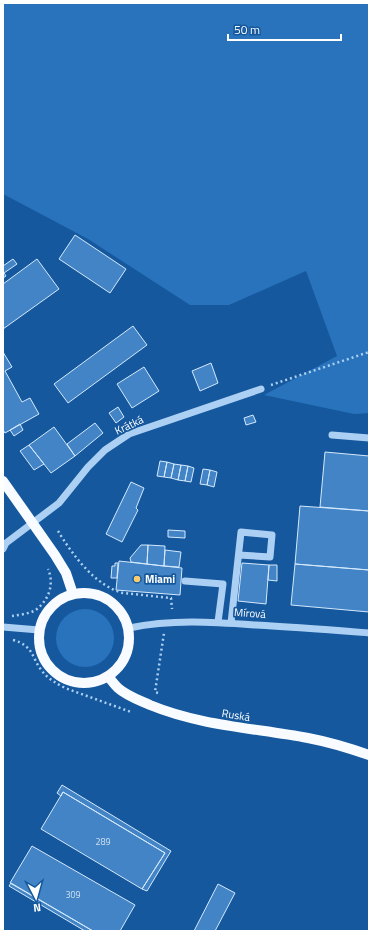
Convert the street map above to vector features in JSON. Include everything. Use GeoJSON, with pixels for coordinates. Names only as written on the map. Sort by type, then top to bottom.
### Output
{"type":"FeatureCollection","features":[{"type":"Feature","properties":{"kind":"main road"},"geometry":{"type":"LineString","coordinates":[[3,481],[55,555],[66,574],[73,594]]}},
{"type":"Feature","properties":{"kind":"main road"},"geometry":{"type":"LineString","coordinates":[[87,592],[100,595],[112,601],[121,611],[129,628],[130,638],[128,648],[120,666],[108,676],[95,682],[80,683],[66,679],[59,675],[53,671],[44,659],[39,645],[39,630],[51,607],[61,598],[73,594],[87,592]]}},
{"type":"Feature","properties":{"kind":"main road","name":"Ruská"},"geometry":{"type":"LineString","coordinates":[[108,676],[119,688],[134,698],[161,710],[177,715],[210,723],[309,738],[336,744],[369,756]]}},
{"type":"Feature","properties":{"kind":"street","name":"Krátká"},"geometry":{"type":"LineString","coordinates":[[4,544],[59,503],[105,450],[129,434],[261,389]]}},
{"type":"Feature","properties":{"kind":"street"},"geometry":{"type":"LineString","coordinates":[[332,435],[369,438]]}},
{"type":"Feature","properties":{"kind":"street"},"geometry":{"type":"LineString","coordinates":[[231,623],[241,532],[272,534],[270,557],[239,555]]}},
{"type":"Feature","properties":{"kind":"street"},"geometry":{"type":"LineString","coordinates":[[185,581],[223,584],[218,622]]}},
{"type":"Feature","properties":{"kind":"street","name":"Mírová"},"geometry":{"type":"LineString","coordinates":[[129,628],[148,624],[173,622],[218,622],[369,633]]}},
{"type":"Feature","properties":{"kind":"street"},"geometry":{"type":"LineString","coordinates":[[3,627],[39,630]]}},
{"type":"Feature","properties":{"kind":"path"},"geometry":{"type":"LineString","coordinates":[[261,389],[369,352]]}},
{"type":"Feature","properties":{"kind":"path"},"geometry":{"type":"LineString","coordinates":[[58,531],[68,548],[88,572],[104,584],[122,594],[172,598],[172,609]]}},
{"type":"Feature","properties":{"kind":"path"},"geometry":{"type":"LineString","coordinates":[[6,615],[13,616],[26,614],[39,607],[45,601],[49,595],[51,582],[49,571],[46,567]]}},
{"type":"Feature","properties":{"kind":"path"},"geometry":{"type":"LineString","coordinates":[[156,692],[165,628]]}},
{"type":"Feature","properties":{"kind":"shaded area"},"geometry":{"type":"Polygon","coordinates":[[[3,3],[369,3],[369,413],[354,414],[264,395],[337,356],[306,271],[229,305],[190,305],[88,239],[3,194],[3,3]]]}},
{"type":"Feature","properties":{"kind":"shaded area"},"geometry":{"type":"Polygon","coordinates":[[[85,609],[96,611],[106,617],[112,627],[114,638],[112,649],[106,659],[96,665],[85,667],[74,665],[64,659],[58,649],[56,638],[58,627],[64,617],[74,611],[85,609]]]}},
{"type":"Feature","properties":{"kind":"building"},"geometry":{"type":"Polygon","coordinates":[[[75,235],[126,269],[110,293],[59,259],[75,235]]]}},
{"type":"Feature","properties":{"kind":"building"},"geometry":{"type":"Polygon","coordinates":[[[13,259],[17,264],[4,273],[6,276],[3,278],[3,266],[13,259]]]}},
{"type":"Feature","properties":{"kind":"building"},"geometry":{"type":"Polygon","coordinates":[[[37,259],[59,289],[3,329],[3,284],[37,259]]]}},
{"type":"Feature","properties":{"kind":"building"},"geometry":{"type":"Polygon","coordinates":[[[133,326],[147,345],[68,403],[54,384],[133,326]]]}},
{"type":"Feature","properties":{"kind":"building"},"geometry":{"type":"Polygon","coordinates":[[[3,352],[12,367],[5,371],[22,402],[30,398],[39,414],[5,433],[3,430],[3,352]]]}},
{"type":"Feature","properties":{"kind":"building"},"geometry":{"type":"Polygon","coordinates":[[[211,363],[218,383],[200,391],[192,371],[211,363]]]}},
{"type":"Feature","properties":{"kind":"building"},"geometry":{"type":"Polygon","coordinates":[[[144,367],[159,391],[132,408],[117,384],[144,367]]]}},
{"type":"Feature","properties":{"kind":"building"},"geometry":{"type":"Polygon","coordinates":[[[118,407],[124,417],[116,423],[109,413],[118,407]]]}},
{"type":"Feature","properties":{"kind":"building"},"geometry":{"type":"Polygon","coordinates":[[[253,415],[256,422],[246,425],[244,418],[253,415]]]}},
{"type":"Feature","properties":{"kind":"building"},"geometry":{"type":"Polygon","coordinates":[[[95,423],[103,433],[75,456],[67,444],[95,423]]]}},
{"type":"Feature","properties":{"kind":"building"},"geometry":{"type":"Polygon","coordinates":[[[20,424],[23,430],[14,436],[10,430],[20,424]]]}},
{"type":"Feature","properties":{"kind":"building"},"geometry":{"type":"Polygon","coordinates":[[[54,427],[75,456],[51,473],[29,445],[54,427]]]}},
{"type":"Feature","properties":{"kind":"building"},"geometry":{"type":"Polygon","coordinates":[[[29,445],[44,464],[34,470],[20,451],[29,445]]]}},
{"type":"Feature","properties":{"kind":"building"},"geometry":{"type":"Polygon","coordinates":[[[325,452],[369,456],[369,511],[320,507],[325,452]]]}},
{"type":"Feature","properties":{"kind":"building"},"geometry":{"type":"Polygon","coordinates":[[[160,461],[167,462],[164,477],[157,476],[160,461]]]}},
{"type":"Feature","properties":{"kind":"building"},"geometry":{"type":"Polygon","coordinates":[[[167,462],[174,464],[171,478],[164,477],[167,462]]]}},
{"type":"Feature","properties":{"kind":"building"},"geometry":{"type":"Polygon","coordinates":[[[174,464],[181,465],[178,480],[171,478],[174,464]]]}},
{"type":"Feature","properties":{"kind":"building"},"geometry":{"type":"Polygon","coordinates":[[[181,465],[188,466],[185,481],[178,480],[181,465]]]}},
{"type":"Feature","properties":{"kind":"building"},"geometry":{"type":"Polygon","coordinates":[[[188,466],[194,468],[191,482],[185,481],[188,466]]]}},
{"type":"Feature","properties":{"kind":"building"},"geometry":{"type":"Polygon","coordinates":[[[203,469],[210,470],[207,485],[200,484],[203,469]]]}},
{"type":"Feature","properties":{"kind":"building"},"geometry":{"type":"Polygon","coordinates":[[[210,470],[217,472],[214,487],[207,485],[210,470]]]}},
{"type":"Feature","properties":{"kind":"building"},"geometry":{"type":"Polygon","coordinates":[[[131,482],[144,488],[136,508],[138,510],[122,542],[106,534],[131,482]]]}},
{"type":"Feature","properties":{"kind":"building"},"geometry":{"type":"Polygon","coordinates":[[[300,506],[369,511],[369,570],[295,564],[300,506]]]}},
{"type":"Feature","properties":{"kind":"building"},"geometry":{"type":"Polygon","coordinates":[[[168,530],[185,531],[185,538],[168,537],[168,530]]]}},
{"type":"Feature","properties":{"kind":"building"},"geometry":{"type":"Polygon","coordinates":[[[141,545],[148,545],[147,564],[131,562],[130,558],[141,545]]]}},
{"type":"Feature","properties":{"kind":"building"},"geometry":{"type":"Polygon","coordinates":[[[148,545],[165,546],[164,566],[147,564],[148,545]]]}},
{"type":"Feature","properties":{"kind":"building"},"geometry":{"type":"Polygon","coordinates":[[[165,550],[181,552],[179,567],[164,566],[165,550]]]}},
{"type":"Feature","properties":{"kind":"building"},"geometry":{"type":"Polygon","coordinates":[[[119,561],[182,568],[180,595],[116,590],[119,561]]]}},
{"type":"Feature","properties":{"kind":"building"},"geometry":{"type":"Polygon","coordinates":[[[115,563],[118,563],[117,578],[111,578],[112,566],[115,566],[115,563]]]}},
{"type":"Feature","properties":{"kind":"building"},"geometry":{"type":"Polygon","coordinates":[[[242,563],[269,565],[266,604],[238,601],[242,563]]]}},
{"type":"Feature","properties":{"kind":"building"},"geometry":{"type":"Polygon","coordinates":[[[295,564],[369,570],[369,612],[291,605],[295,564]]]}},
{"type":"Feature","properties":{"kind":"building"},"geometry":{"type":"Polygon","coordinates":[[[269,565],[277,565],[277,581],[268,580],[269,565]]]}},
{"type":"Feature","properties":{"kind":"building"},"geometry":{"type":"Polygon","coordinates":[[[62,785],[171,851],[147,891],[142,889],[165,853],[63,792],[61,796],[57,793],[62,785]]]}},
{"type":"Feature","properties":{"kind":"building"},"geometry":{"type":"Polygon","coordinates":[[[63,792],[165,853],[142,889],[41,829],[63,792]]]}},
{"type":"Feature","properties":{"kind":"building"},"geometry":{"type":"Polygon","coordinates":[[[32,846],[135,905],[120,931],[93,931],[10,883],[32,846]]]}},
{"type":"Feature","properties":{"kind":"building"},"geometry":{"type":"Polygon","coordinates":[[[11,883],[93,931],[85,931],[9,886],[11,883]]]}},
{"type":"Feature","properties":{"kind":"building"},"geometry":{"type":"Polygon","coordinates":[[[218,884],[235,893],[215,931],[194,931],[218,884]]]}},
{"type":"Feature","properties":{"kind":"place","name":"Miami"},"geometry":{"type":"Point","coordinates":[137,579]}}]}
